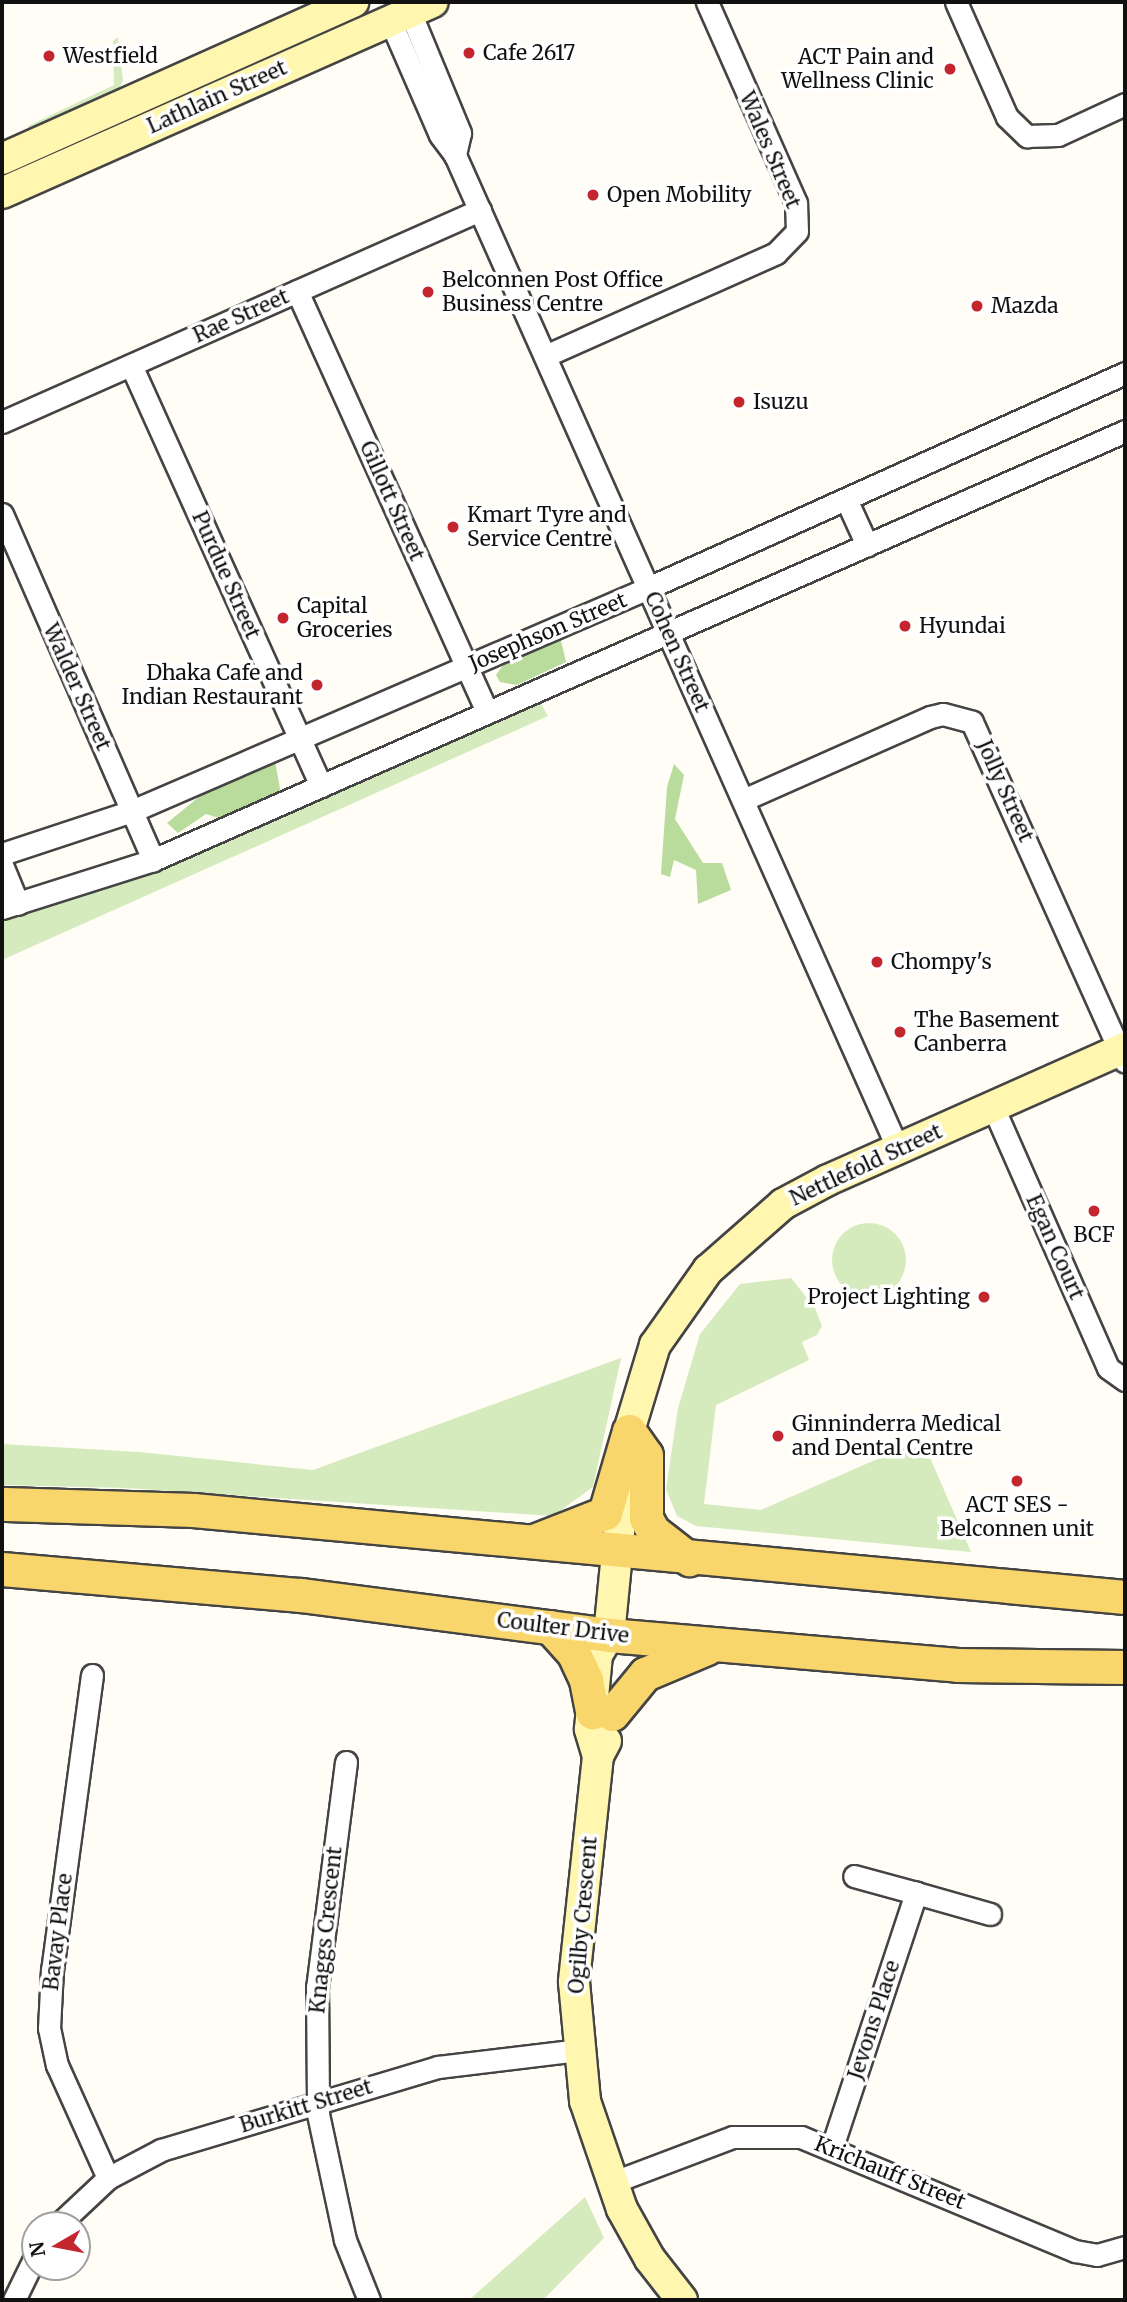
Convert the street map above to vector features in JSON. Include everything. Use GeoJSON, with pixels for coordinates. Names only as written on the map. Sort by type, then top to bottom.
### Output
{"type":"FeatureCollection","features":[{"type":"Feature","properties":{"kind":"main road"},"geometry":{"type":"LineString","coordinates":[[527,1543],[605,1513],[629,1431]]}},
{"type":"Feature","properties":{"kind":"main road"},"geometry":{"type":"LineString","coordinates":[[629,1431],[646,1455],[646,1518],[653,1531],[689,1559]]}},
{"type":"Feature","properties":{"kind":"main road"},"geometry":{"type":"LineString","coordinates":[[2,1504],[193,1510],[689,1559],[1125,1597]]}},
{"type":"Feature","properties":{"kind":"main road","name":"Coulter Drive"},"geometry":{"type":"LineString","coordinates":[[2,1569],[183,1582],[609,1635],[958,1664],[1125,1667]]}},
{"type":"Feature","properties":{"kind":"main road"},"geometry":{"type":"LineString","coordinates":[[550,1627],[580,1667],[602,1713],[645,1674],[674,1658],[719,1644]]}},
{"type":"Feature","properties":{"kind":"street","name":"Lathlain Street"},"geometry":{"type":"LineString","coordinates":[[2,159],[353,2]]}},
{"type":"Feature","properties":{"kind":"street","name":"Wales Street"},"geometry":{"type":"LineString","coordinates":[[545,356],[776,253],[797,231],[796,203],[706,2]]}},
{"type":"Feature","properties":{"kind":"street"},"geometry":{"type":"LineString","coordinates":[[956,2],[1007,117],[1027,136],[1058,135],[1125,104]]}},
{"type":"Feature","properties":{"kind":"street","name":"Lathlain Street"},"geometry":{"type":"LineString","coordinates":[[2,192],[404,7]]}},
{"type":"Feature","properties":{"kind":"street","name":"Cohen Street"},"geometry":{"type":"LineString","coordinates":[[404,7],[460,133],[455,155],[898,1149]]}},
{"type":"Feature","properties":{"kind":"street","name":"Rae Street"},"geometry":{"type":"LineString","coordinates":[[2,422],[480,210]]}},
{"type":"Feature","properties":{"kind":"street","name":"Gillott Street"},"geometry":{"type":"LineString","coordinates":[[297,291],[487,711]]}},
{"type":"Feature","properties":{"kind":"street","name":"Purdue Street"},"geometry":{"type":"LineString","coordinates":[[131,365],[321,786]]}},
{"type":"Feature","properties":{"kind":"street","name":"Josephson Street"},"geometry":{"type":"LineString","coordinates":[[2,853],[132,811],[648,588],[1125,373]]}},
{"type":"Feature","properties":{"kind":"street"},"geometry":{"type":"LineString","coordinates":[[2,865],[10,906],[153,860],[1125,431]]}},
{"type":"Feature","properties":{"kind":"street"},"geometry":{"type":"LineString","coordinates":[[846,499],[867,545]]}},
{"type":"Feature","properties":{"kind":"street","name":"Walder Street"},"geometry":{"type":"LineString","coordinates":[[2,514],[153,860]]}},
{"type":"Feature","properties":{"kind":"street","name":"Jolly Street"},"geometry":{"type":"LineString","coordinates":[[743,800],[930,717],[943,714],[972,722],[1123,1054]]}},
{"type":"Feature","properties":{"kind":"street","name":"Nettlefold Street"},"geometry":{"type":"LineString","coordinates":[[609,1635],[629,1431],[655,1345],[720,1256],[783,1204],[993,1107],[1123,1054]]}},
{"type":"Feature","properties":{"kind":"street","name":"Egan Court"},"geometry":{"type":"LineString","coordinates":[[993,1107],[1108,1368],[1125,1380]]}},
{"type":"Feature","properties":{"kind":"street","name":"Ogilby Crescent"},"geometry":{"type":"LineString","coordinates":[[609,1635],[617,1657],[602,1713],[611,1731],[598,1756],[574,1982],[579,2050],[585,2101],[611,2183],[650,2259],[682,2300]]}},
{"type":"Feature","properties":{"kind":"street","name":"Bavay Place"},"geometry":{"type":"LineString","coordinates":[[92,1675],[48,2008],[57,2066],[108,2178]]}},
{"type":"Feature","properties":{"kind":"street","name":"Knaggs Crescent"},"geometry":{"type":"LineString","coordinates":[[346,1762],[317,1987],[318,2114],[345,2240],[369,2300]]}},
{"type":"Feature","properties":{"kind":"street"},"geometry":{"type":"LineString","coordinates":[[854,1876],[990,1914]]}},
{"type":"Feature","properties":{"kind":"street","name":"Jevons Place"},"geometry":{"type":"LineString","coordinates":[[832,2147],[916,1893]]}},
{"type":"Feature","properties":{"kind":"street","name":"Burkitt Street"},"geometry":{"type":"LineString","coordinates":[[73,2211],[108,2178],[161,2150],[438,2067],[579,2050]]}},
{"type":"Feature","properties":{"kind":"street","name":"Krichauff Street"},"geometry":{"type":"LineString","coordinates":[[611,2183],[733,2137],[778,2134],[832,2147],[1075,2251],[1097,2255],[1125,2247]]}},
{"type":"Feature","properties":{"kind":"street"},"geometry":{"type":"LineString","coordinates":[[14,2300],[24,2281]]}},
{"type":"Feature","properties":{"kind":"green space"},"geometry":{"type":"Polygon","coordinates":[[[118,37],[123,81],[116,93],[30,132],[28,126],[114,85],[113,41],[118,37]]]}},
{"type":"Feature","properties":{"kind":"green space"},"geometry":{"type":"Polygon","coordinates":[[[560,636],[566,662],[517,685],[500,682],[496,675],[506,661],[560,636]]]}},
{"type":"Feature","properties":{"kind":"green space"},"geometry":{"type":"Polygon","coordinates":[[[540,702],[548,716],[2,960],[2,918],[156,871],[540,702]]]}},
{"type":"Feature","properties":{"kind":"green space"},"geometry":{"type":"Polygon","coordinates":[[[275,761],[281,794],[219,818],[206,814],[178,833],[167,823],[200,796],[275,761]]]}},
{"type":"Feature","properties":{"kind":"green space"},"geometry":{"type":"Polygon","coordinates":[[[674,764],[684,775],[675,819],[703,863],[722,863],[731,890],[698,904],[696,870],[674,860],[670,877],[661,874],[667,787],[674,764]]]}},
{"type":"Feature","properties":{"kind":"green space"},"geometry":{"type":"Polygon","coordinates":[[[869,1223],[883,1226],[895,1234],[903,1246],[906,1260],[903,1274],[895,1286],[883,1294],[869,1297],[855,1294],[843,1286],[835,1274],[832,1260],[835,1246],[843,1234],[855,1226],[869,1223]]]}},
{"type":"Feature","properties":{"kind":"green space"},"geometry":{"type":"Polygon","coordinates":[[[791,1278],[815,1308],[822,1326],[817,1335],[802,1342],[809,1360],[716,1405],[704,1504],[761,1510],[907,1446],[909,1450],[924,1444],[971,1552],[696,1526],[677,1516],[666,1489],[678,1408],[700,1334],[740,1284],[791,1278]]]}},
{"type":"Feature","properties":{"kind":"green space"},"geometry":{"type":"Polygon","coordinates":[[[621,1358],[593,1487],[553,1516],[126,1488],[2,1485],[2,1444],[139,1452],[313,1470],[621,1358]]]}},
{"type":"Feature","properties":{"kind":"green space"},"geometry":{"type":"Polygon","coordinates":[[[585,2197],[604,2238],[543,2300],[469,2300],[585,2197]]]}},
{"type":"Feature","properties":{"kind":"place","name":"Cafe 2617"},"geometry":{"type":"Point","coordinates":[469,53]}},
{"type":"Feature","properties":{"kind":"place","name":"Westfield"},"geometry":{"type":"Point","coordinates":[49,56]}},
{"type":"Feature","properties":{"kind":"place","name":"ACT Pain and Wellness Clinic"},"geometry":{"type":"Point","coordinates":[950,69]}},
{"type":"Feature","properties":{"kind":"place","name":"Open Mobility"},"geometry":{"type":"Point","coordinates":[593,195]}},
{"type":"Feature","properties":{"kind":"place","name":"Belconnen Post Office Business Centre"},"geometry":{"type":"Point","coordinates":[428,292]}},
{"type":"Feature","properties":{"kind":"place","name":"Mazda"},"geometry":{"type":"Point","coordinates":[977,306]}},
{"type":"Feature","properties":{"kind":"place","name":"Isuzu"},"geometry":{"type":"Point","coordinates":[739,402]}},
{"type":"Feature","properties":{"kind":"place","name":"Kmart Tyre and Service Centre"},"geometry":{"type":"Point","coordinates":[453,527]}},
{"type":"Feature","properties":{"kind":"place","name":"Capital Groceries"},"geometry":{"type":"Point","coordinates":[283,618]}},
{"type":"Feature","properties":{"kind":"place","name":"Hyundai"},"geometry":{"type":"Point","coordinates":[905,626]}},
{"type":"Feature","properties":{"kind":"place","name":"Dhaka Cafe and Indian Restaurant"},"geometry":{"type":"Point","coordinates":[317,685]}},
{"type":"Feature","properties":{"kind":"place","name":"Chompy's"},"geometry":{"type":"Point","coordinates":[877,962]}},
{"type":"Feature","properties":{"kind":"place","name":"The Basement Canberra"},"geometry":{"type":"Point","coordinates":[900,1032]}},
{"type":"Feature","properties":{"kind":"place","name":"BCF"},"geometry":{"type":"Point","coordinates":[1094,1211]}},
{"type":"Feature","properties":{"kind":"place","name":"Project Lighting"},"geometry":{"type":"Point","coordinates":[984,1297]}},
{"type":"Feature","properties":{"kind":"place","name":"Ginninderra Medical and Dental Centre"},"geometry":{"type":"Point","coordinates":[778,1436]}},
{"type":"Feature","properties":{"kind":"place","name":"ACT SES - Belconnen unit"},"geometry":{"type":"Point","coordinates":[1017,1481]}}]}
